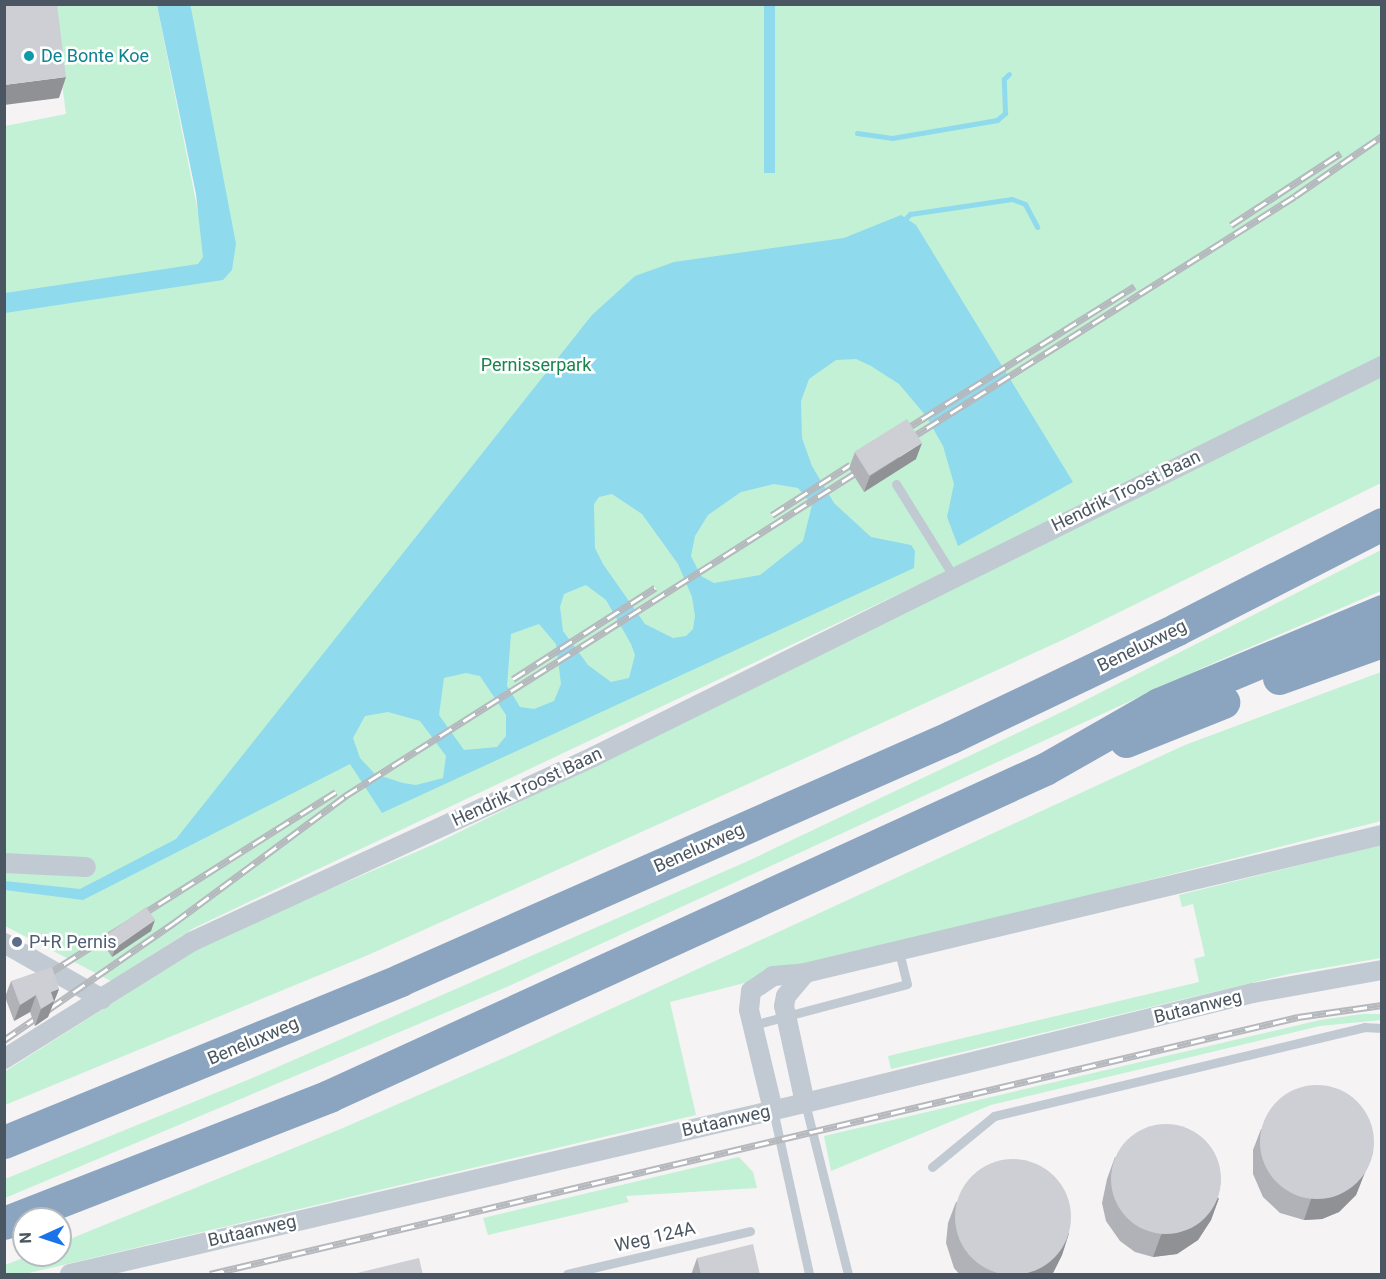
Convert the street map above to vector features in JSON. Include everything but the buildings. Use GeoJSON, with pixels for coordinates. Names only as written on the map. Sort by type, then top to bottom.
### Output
{"type":"FeatureCollection","features":[{"type":"Feature","properties":{"kind":"highway","name":"Beneluxweg"},"geometry":{"type":"LineString","coordinates":[[4,1142],[400,980],[951,737],[1177,629],[1382,524]]}},
{"type":"Feature","properties":{"kind":"highway"},"geometry":{"type":"LineString","coordinates":[[1046,769],[1159,704],[1382,611]]}},
{"type":"Feature","properties":{"kind":"highway"},"geometry":{"type":"LineString","coordinates":[[4,1223],[329,1096],[1046,769],[1164,728],[1304,668],[1382,641]]}},
{"type":"Feature","properties":{"kind":"street","name":"Hendrik Troost Baan"},"geometry":{"type":"LineString","coordinates":[[4,1059],[190,942],[593,757],[1382,366]]}},
{"type":"Feature","properties":{"kind":"street"},"geometry":{"type":"LineString","coordinates":[[773,1110],[749,1010],[752,991],[773,976],[805,973],[1382,835]]}},
{"type":"Feature","properties":{"kind":"street"},"geometry":{"type":"LineString","coordinates":[[4,862],[86,867]]}},
{"type":"Feature","properties":{"kind":"street"},"geometry":{"type":"LineString","coordinates":[[4,943],[102,999]]}},
{"type":"Feature","properties":{"kind":"street","name":"Butaanweg"},"geometry":{"type":"LineString","coordinates":[[70,1275],[805,1103],[1253,993],[1382,970]]}},
{"type":"Feature","properties":{"kind":"street"},"geometry":{"type":"LineString","coordinates":[[805,973],[786,996],[784,1014],[805,1103]]}},
{"type":"Feature","properties":{"kind":"lane"},"geometry":{"type":"LineString","coordinates":[[896,484],[954,577]]}},
{"type":"Feature","properties":{"kind":"lane"},"geometry":{"type":"LineString","coordinates":[[753,1025],[784,1014],[907,984],[899,951]]}},
{"type":"Feature","properties":{"kind":"lane"},"geometry":{"type":"LineString","coordinates":[[932,1167],[994,1116],[1364,1027],[1382,1028]]}},
{"type":"Feature","properties":{"kind":"lane"},"geometry":{"type":"LineString","coordinates":[[805,1103],[848,1275]]}},
{"type":"Feature","properties":{"kind":"lane"},"geometry":{"type":"LineString","coordinates":[[773,1110],[809,1275]]}},
{"type":"Feature","properties":{"kind":"lane","name":"Weg 124A"},"geometry":{"type":"LineString","coordinates":[[567,1275],[750,1231]]}},
{"type":"Feature","properties":{"kind":"green space","name":"Pernisserpark"},"geometry":{"type":"Polygon","coordinates":[[[52,5],[157,5],[198,212],[210,210],[159,5],[1381,5],[1381,356],[960,565],[194,928],[111,981],[5,926],[5,126],[66,114],[52,5]]]}},
{"type":"Feature","properties":{"kind":"green space"},"geometry":{"type":"Polygon","coordinates":[[[1381,376],[1381,483],[1069,637],[801,760],[368,955],[5,1105],[4,1072],[210,941],[439,842],[1381,376]]]}},
{"type":"Feature","properties":{"kind":"green space"},"geometry":{"type":"Polygon","coordinates":[[[1381,550],[1381,591],[1220,660],[509,986],[5,1198],[5,1179],[257,1076],[748,861],[1070,708],[1381,550]]]}},
{"type":"Feature","properties":{"kind":"green space"},"geometry":{"type":"Polygon","coordinates":[[[1381,672],[1381,821],[670,1002],[696,1115],[72,1263],[72,1238],[343,1128],[515,1053],[1185,745],[1381,672]]]}},
{"type":"Feature","properties":{"kind":"green space"},"geometry":{"type":"Polygon","coordinates":[[[1381,845],[1381,958],[1289,974],[891,1069],[888,1056],[1199,982],[1194,959],[1205,956],[1193,904],[1182,907],[1179,895],[1381,845]]]}},
{"type":"Feature","properties":{"kind":"green space"},"geometry":{"type":"Polygon","coordinates":[[[1381,1014],[1381,1020],[1320,1026],[991,1105],[831,1171],[824,1136],[1320,1020],[1381,1014]]]}},
{"type":"Feature","properties":{"kind":"green space"},"geometry":{"type":"Polygon","coordinates":[[[739,1157],[753,1172],[757,1188],[626,1196],[629,1202],[488,1235],[483,1218],[739,1157]]]}},
{"type":"Feature","properties":{"kind":"green space"},"geometry":{"type":"Polygon","coordinates":[[[12,1262],[12,1267],[55,1267],[25,1274],[5,1274],[5,1265],[12,1262]]]}},
{"type":"Feature","properties":{"kind":"water"},"geometry":{"type":"Polygon","coordinates":[[[157,5],[190,5],[191,8],[236,244],[232,270],[223,280],[5,313],[5,293],[198,264],[203,257],[196,194],[157,5]]]}},
{"type":"Feature","properties":{"kind":"water"},"geometry":{"type":"Polygon","coordinates":[[[764,5],[775,5],[775,173],[764,173],[764,5]]]}},
{"type":"Feature","properties":{"kind":"water"},"geometry":{"type":"Polygon","coordinates":[[[901,215],[916,225],[1073,482],[958,546],[947,517],[954,484],[943,446],[926,416],[899,384],[871,366],[856,359],[836,360],[809,379],[801,401],[802,438],[812,466],[834,503],[871,537],[911,545],[915,551],[914,568],[382,813],[350,764],[83,900],[5,890],[5,881],[80,889],[176,839],[592,315],[635,276],[674,262],[844,238],[901,215]],[[774,484],[741,492],[708,515],[695,536],[691,556],[701,576],[714,583],[760,575],[803,541],[812,505],[798,488],[774,484]],[[612,494],[599,497],[594,504],[595,548],[603,564],[645,624],[673,638],[686,636],[693,629],[695,616],[692,597],[678,564],[642,514],[612,494]],[[586,585],[564,594],[560,607],[563,631],[588,665],[611,682],[629,678],[635,655],[606,600],[586,585]],[[539,624],[511,634],[507,686],[520,707],[534,709],[554,701],[561,684],[556,644],[539,624]],[[466,673],[444,678],[439,715],[464,750],[497,747],[506,736],[506,715],[480,676],[466,673]],[[388,712],[365,716],[353,738],[360,758],[375,774],[416,785],[443,778],[446,756],[420,721],[388,712]]]}},
{"type":"Feature","properties":{"kind":"waterway"},"geometry":{"type":"LineString","coordinates":[[857,133],[892,138],[997,120],[1005,113],[1004,79],[1009,74]]}},
{"type":"Feature","properties":{"kind":"waterway"},"geometry":{"type":"LineString","coordinates":[[906,218],[910,214],[1012,199],[1025,204],[1037,227]]}},
{"type":"Feature","properties":{"kind":"railway"},"geometry":{"type":"LineString","coordinates":[[903,443],[1295,196],[1382,136]]}},
{"type":"Feature","properties":{"kind":"railway"},"geometry":{"type":"LineString","coordinates":[[1231,225],[1341,153]]}},
{"type":"Feature","properties":{"kind":"railway"},"geometry":{"type":"LineString","coordinates":[[898,434],[1135,286]]}},
{"type":"Feature","properties":{"kind":"railway"},"geometry":{"type":"LineString","coordinates":[[772,515],[850,465]]}},
{"type":"Feature","properties":{"kind":"railway"},"geometry":{"type":"LineString","coordinates":[[4,1040],[175,922],[345,796],[868,465]]}},
{"type":"Feature","properties":{"kind":"railway"},"geometry":{"type":"LineString","coordinates":[[513,679],[655,588]]}},
{"type":"Feature","properties":{"kind":"railway"},"geometry":{"type":"LineString","coordinates":[[40,979],[336,792]]}},
{"type":"Feature","properties":{"kind":"railway"},"geometry":{"type":"LineString","coordinates":[[210,1274],[1298,1017],[1382,1005]]}},
{"type":"Feature","properties":{"kind":"place","name":"De Bonte Koe"},"geometry":{"type":"Point","coordinates":[29,56]}},
{"type":"Feature","properties":{"kind":"place","name":"P+R Pernis"},"geometry":{"type":"Point","coordinates":[17,942]}}]}
